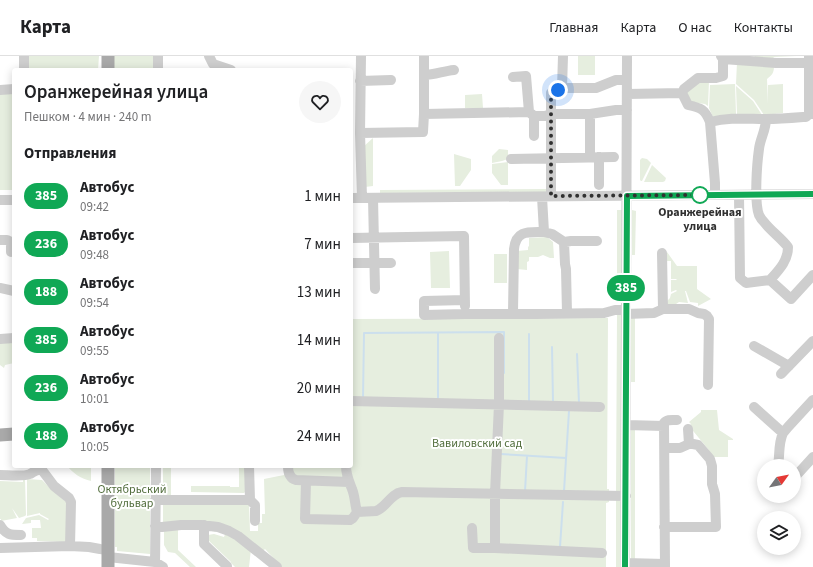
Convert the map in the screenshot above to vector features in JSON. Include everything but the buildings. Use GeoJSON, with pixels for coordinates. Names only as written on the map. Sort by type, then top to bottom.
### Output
{"type":"FeatureCollection","features":[{"type":"Feature","properties":{"kind":"main road"},"geometry":{"type":"LineString","coordinates":[[108,56],[108,68]]}},
{"type":"Feature","properties":{"kind":"main road"},"geometry":{"type":"LineString","coordinates":[[0,435],[12,434]]}},
{"type":"Feature","properties":{"kind":"main road"},"geometry":{"type":"LineString","coordinates":[[108,468],[108,558]]}},
{"type":"Feature","properties":{"kind":"street"},"geometry":{"type":"LineString","coordinates":[[24,56],[24,68]]}},
{"type":"Feature","properties":{"kind":"street"},"geometry":{"type":"LineString","coordinates":[[158,56],[158,68]]}},
{"type":"Feature","properties":{"kind":"street"},"geometry":{"type":"LineString","coordinates":[[361,56],[357,75],[362,198]]}},
{"type":"Feature","properties":{"kind":"street"},"geometry":{"type":"LineString","coordinates":[[360,132],[423,132],[424,56]]}},
{"type":"Feature","properties":{"kind":"street"},"geometry":{"type":"LineString","coordinates":[[562,88],[563,56]]}},
{"type":"Feature","properties":{"kind":"street"},"geometry":{"type":"LineString","coordinates":[[627,56],[625,565],[665,565],[664,426],[666,421],[676,420]]}},
{"type":"Feature","properties":{"kind":"street"},"geometry":{"type":"LineString","coordinates":[[682,93],[684,89],[698,78],[716,78],[723,76],[722,57],[776,63],[809,60],[811,114],[806,117],[766,119],[737,118],[710,122]]}},
{"type":"Feature","properties":{"kind":"street"},"geometry":{"type":"LineString","coordinates":[[212,63],[226,68]]}},
{"type":"Feature","properties":{"kind":"street"},"geometry":{"type":"LineString","coordinates":[[424,76],[434,75],[445,70],[454,70]]}},
{"type":"Feature","properties":{"kind":"street"},"geometry":{"type":"LineString","coordinates":[[357,75],[391,80]]}},
{"type":"Feature","properties":{"kind":"street"},"geometry":{"type":"LineString","coordinates":[[513,77],[526,76],[534,136]]}},
{"type":"Feature","properties":{"kind":"street"},"geometry":{"type":"LineString","coordinates":[[544,232],[552,158],[551,93],[562,88],[596,88],[616,80],[627,80]]}},
{"type":"Feature","properties":{"kind":"street"},"geometry":{"type":"LineString","coordinates":[[0,90],[12,89]]}},
{"type":"Feature","properties":{"kind":"street"},"geometry":{"type":"LineString","coordinates":[[627,94],[682,93]]}},
{"type":"Feature","properties":{"kind":"street"},"geometry":{"type":"LineString","coordinates":[[682,93],[688,105],[701,108],[706,113],[710,122],[715,195]]}},
{"type":"Feature","properties":{"kind":"street"},"geometry":{"type":"LineString","coordinates":[[424,114],[531,114],[545,116],[551,114],[590,114],[627,110]]}},
{"type":"Feature","properties":{"kind":"street"},"geometry":{"type":"LineString","coordinates":[[590,114],[594,157],[599,185]]}},
{"type":"Feature","properties":{"kind":"street"},"geometry":{"type":"LineString","coordinates":[[739,194],[740,278],[746,283],[770,280],[786,260],[788,246],[784,240],[764,223],[759,215],[757,206],[759,148],[766,126],[766,119]]}},
{"type":"Feature","properties":{"kind":"street"},"geometry":{"type":"LineString","coordinates":[[511,159],[614,157]]}},
{"type":"Feature","properties":{"kind":"street"},"geometry":{"type":"LineString","coordinates":[[353,198],[813,194]]}},
{"type":"Feature","properties":{"kind":"street"},"geometry":{"type":"LineString","coordinates":[[373,198],[375,289]]}},
{"type":"Feature","properties":{"kind":"street"},"geometry":{"type":"LineString","coordinates":[[0,200],[12,200]]}},
{"type":"Feature","properties":{"kind":"street"},"geometry":{"type":"LineString","coordinates":[[514,313],[514,242],[521,235],[526,232],[544,232],[552,234],[564,242],[597,241]]}},
{"type":"Feature","properties":{"kind":"street"},"geometry":{"type":"LineString","coordinates":[[353,238],[464,236],[465,314]]}},
{"type":"Feature","properties":{"kind":"street"},"geometry":{"type":"LineString","coordinates":[[0,240],[12,242]]}},
{"type":"Feature","properties":{"kind":"street"},"geometry":{"type":"LineString","coordinates":[[564,242],[567,313]]}},
{"type":"Feature","properties":{"kind":"street"},"geometry":{"type":"LineString","coordinates":[[662,253],[662,309]]}},
{"type":"Feature","properties":{"kind":"street"},"geometry":{"type":"LineString","coordinates":[[353,263],[391,263]]}},
{"type":"Feature","properties":{"kind":"street"},"geometry":{"type":"LineString","coordinates":[[770,280],[791,300],[813,275]]}},
{"type":"Feature","properties":{"kind":"street"},"geometry":{"type":"LineString","coordinates":[[0,288],[12,291]]}},
{"type":"Feature","properties":{"kind":"street"},"geometry":{"type":"LineString","coordinates":[[465,300],[424,301],[424,315],[604,313],[615,310],[654,313],[662,309],[689,309],[704,314],[709,319],[708,385]]}},
{"type":"Feature","properties":{"kind":"street"},"geometry":{"type":"LineString","coordinates":[[0,338],[12,338]]}},
{"type":"Feature","properties":{"kind":"street"},"geometry":{"type":"LineString","coordinates":[[495,548],[495,494],[499,404],[499,338]]}},
{"type":"Feature","properties":{"kind":"street"},"geometry":{"type":"LineString","coordinates":[[781,374],[813,341]]}},
{"type":"Feature","properties":{"kind":"street"},"geometry":{"type":"LineString","coordinates":[[754,346],[789,366]]}},
{"type":"Feature","properties":{"kind":"street"},"geometry":{"type":"LineString","coordinates":[[779,459],[780,440],[783,433],[813,400]]}},
{"type":"Feature","properties":{"kind":"street"},"geometry":{"type":"LineString","coordinates":[[353,401],[600,407]]}},
{"type":"Feature","properties":{"kind":"street"},"geometry":{"type":"LineString","coordinates":[[754,407],[783,433]]}},
{"type":"Feature","properties":{"kind":"street"},"geometry":{"type":"LineString","coordinates":[[626,426],[664,426]]}},
{"type":"Feature","properties":{"kind":"street"},"geometry":{"type":"LineString","coordinates":[[688,428],[689,444]]}},
{"type":"Feature","properties":{"kind":"street"},"geometry":{"type":"LineString","coordinates":[[664,527],[716,526],[715,494],[712,484],[712,466],[710,459],[698,445],[689,444],[680,448],[665,448]]}},
{"type":"Feature","properties":{"kind":"street"},"geometry":{"type":"LineString","coordinates":[[801,470],[813,457]]}},
{"type":"Feature","properties":{"kind":"street"},"geometry":{"type":"LineString","coordinates":[[0,548],[70,546],[89,547],[100,549],[108,558],[158,565],[155,526],[156,468]]}},
{"type":"Feature","properties":{"kind":"street"},"geometry":{"type":"LineString","coordinates":[[249,468],[250,500]]}},
{"type":"Feature","properties":{"kind":"street"},"geometry":{"type":"LineString","coordinates":[[288,468],[289,474],[293,479],[306,481],[349,482]]}},
{"type":"Feature","properties":{"kind":"street"},"geometry":{"type":"LineString","coordinates":[[306,481],[306,519],[350,520],[357,512],[353,489],[349,482],[346,468]]}},
{"type":"Feature","properties":{"kind":"street"},"geometry":{"type":"LineString","coordinates":[[0,475],[28,470],[42,470],[54,486],[71,500],[70,546]]}},
{"type":"Feature","properties":{"kind":"street"},"geometry":{"type":"LineString","coordinates":[[357,512],[376,511],[384,506],[393,496],[399,493],[626,496]]}},
{"type":"Feature","properties":{"kind":"street"},"geometry":{"type":"LineString","coordinates":[[156,500],[250,500],[256,505],[255,521]]}},
{"type":"Feature","properties":{"kind":"street"},"geometry":{"type":"LineString","coordinates":[[0,525],[4,531],[9,534],[21,530],[21,547]]}},
{"type":"Feature","properties":{"kind":"street"},"geometry":{"type":"LineString","coordinates":[[155,526],[204,525],[218,527],[229,531],[277,567]]}},
{"type":"Feature","properties":{"kind":"street"},"geometry":{"type":"LineString","coordinates":[[204,525],[204,544],[227,566],[226,567]]}},
{"type":"Feature","properties":{"kind":"street"},"geometry":{"type":"LineString","coordinates":[[472,528],[473,548],[602,553]]}},
{"type":"Feature","properties":{"kind":"green space"},"geometry":{"type":"Polygon","coordinates":[[[29,56],[99,56],[98,68],[28,68],[29,56]]]}},
{"type":"Feature","properties":{"kind":"green space"},"geometry":{"type":"Polygon","coordinates":[[[114,56],[155,56],[155,68],[114,68],[114,56]]]}},
{"type":"Feature","properties":{"kind":"green space"},"geometry":{"type":"Polygon","coordinates":[[[578,56],[595,56],[595,75],[578,75],[578,56]]]}},
{"type":"Feature","properties":{"kind":"green space"},"geometry":{"type":"Polygon","coordinates":[[[755,56],[797,56],[774,57],[767,65],[774,66],[772,74],[767,79],[768,104],[768,85],[783,84],[783,113],[764,115],[754,100],[736,84],[737,62],[749,63],[755,56]]]}},
{"type":"Feature","properties":{"kind":"green space"},"geometry":{"type":"Polygon","coordinates":[[[696,81],[709,81],[708,106],[705,104],[691,102],[685,93],[696,81]]]}},
{"type":"Feature","properties":{"kind":"green space"},"geometry":{"type":"Polygon","coordinates":[[[735,84],[736,114],[713,117],[709,108],[710,85],[735,84]]]}},
{"type":"Feature","properties":{"kind":"green space"},"geometry":{"type":"Polygon","coordinates":[[[736,86],[753,101],[762,115],[737,114],[736,86]]]}},
{"type":"Feature","properties":{"kind":"green space"},"geometry":{"type":"Polygon","coordinates":[[[0,94],[12,94],[12,190],[0,190],[0,94]]]}},
{"type":"Feature","properties":{"kind":"green space"},"geometry":{"type":"Polygon","coordinates":[[[482,94],[483,108],[465,108],[465,95],[482,94]]]}},
{"type":"Feature","properties":{"kind":"green space"},"geometry":{"type":"Polygon","coordinates":[[[373,138],[373,186],[365,187],[363,147],[373,138]]]}},
{"type":"Feature","properties":{"kind":"green space"},"geometry":{"type":"Polygon","coordinates":[[[499,149],[508,150],[508,159],[492,163],[492,156],[499,149]]]}},
{"type":"Feature","properties":{"kind":"green space"},"geometry":{"type":"Polygon","coordinates":[[[454,154],[471,159],[471,170],[460,186],[455,186],[454,154]]]}},
{"type":"Feature","properties":{"kind":"green space"},"geometry":{"type":"Polygon","coordinates":[[[642,158],[647,159],[651,163],[641,181],[640,160],[642,158]]]}},
{"type":"Feature","properties":{"kind":"green space"},"geometry":{"type":"Polygon","coordinates":[[[508,162],[508,185],[501,185],[492,173],[492,164],[508,162]]]}},
{"type":"Feature","properties":{"kind":"green space"},"geometry":{"type":"Polygon","coordinates":[[[652,165],[666,178],[665,181],[644,182],[652,165]]]}},
{"type":"Feature","properties":{"kind":"green space"},"geometry":{"type":"Polygon","coordinates":[[[548,189],[548,192],[380,193],[380,190],[548,189]]]}},
{"type":"Feature","properties":{"kind":"green space"},"geometry":{"type":"Polygon","coordinates":[[[617,210],[622,210],[621,287],[617,287],[617,210]]]}},
{"type":"Feature","properties":{"kind":"green space"},"geometry":{"type":"Polygon","coordinates":[[[632,210],[636,211],[635,255],[632,255],[632,210]]]}},
{"type":"Feature","properties":{"kind":"green space"},"geometry":{"type":"Polygon","coordinates":[[[547,237],[553,242],[554,258],[543,255],[538,257],[529,257],[529,261],[527,262],[527,270],[517,269],[517,251],[528,250],[529,238],[547,237]]]}},
{"type":"Feature","properties":{"kind":"green space"},"geometry":{"type":"Polygon","coordinates":[[[449,251],[450,288],[431,288],[430,252],[449,251]]]}},
{"type":"Feature","properties":{"kind":"green space"},"geometry":{"type":"Polygon","coordinates":[[[667,252],[677,266],[697,266],[697,289],[711,299],[698,306],[698,303],[690,302],[685,291],[688,303],[679,302],[676,304],[667,304],[671,294],[677,291],[671,292],[671,280],[677,279],[671,279],[671,261],[664,261],[667,252]]]}},
{"type":"Feature","properties":{"kind":"green space"},"geometry":{"type":"Polygon","coordinates":[[[494,254],[507,254],[507,283],[494,283],[494,254]]]}},
{"type":"Feature","properties":{"kind":"green space"},"geometry":{"type":"Polygon","coordinates":[[[617,314],[621,314],[621,492],[616,493],[617,314]]]}},
{"type":"Feature","properties":{"kind":"green space"},"geometry":{"type":"Polygon","coordinates":[[[631,317],[635,317],[635,382],[631,382],[631,317]]]}},
{"type":"Feature","properties":{"kind":"green space","name":"Вавиловский сад"},"geometry":{"type":"Polygon","coordinates":[[[608,318],[607,489],[609,489],[609,502],[606,503],[606,567],[282,567],[265,549],[262,552],[240,535],[163,524],[163,500],[249,503],[250,531],[258,531],[258,523],[262,523],[262,514],[265,514],[264,479],[284,475],[284,468],[353,468],[353,319],[608,318]]]}},
{"type":"Feature","properties":{"kind":"green space"},"geometry":{"type":"Polygon","coordinates":[[[0,341],[12,341],[12,363],[5,365],[4,368],[0,365],[0,341]]]}},
{"type":"Feature","properties":{"kind":"green space"},"geometry":{"type":"Polygon","coordinates":[[[701,410],[717,410],[719,430],[733,439],[728,440],[728,457],[713,457],[689,426],[691,424],[689,422],[701,412],[701,410]]]}},
{"type":"Feature","properties":{"kind":"green space"},"geometry":{"type":"Polygon","coordinates":[[[631,429],[635,429],[635,560],[631,560],[631,429]]]}},
{"type":"Feature","properties":{"kind":"green space"},"geometry":{"type":"Polygon","coordinates":[[[69,468],[91,468],[91,481],[84,479],[69,468]]]}},
{"type":"Feature","properties":{"kind":"green space","name":"Октябрьский бульвар"},"geometry":{"type":"Polygon","coordinates":[[[115,468],[150,468],[150,554],[117,551],[117,547],[115,547],[115,468]]]}},
{"type":"Feature","properties":{"kind":"green space","name":"Октябрьский бульвар"},"geometry":{"type":"Polygon","coordinates":[[[163,468],[171,468],[171,497],[163,496],[163,468]]]}},
{"type":"Feature","properties":{"kind":"green space"},"geometry":{"type":"Polygon","coordinates":[[[239,468],[245,468],[244,493],[191,492],[191,486],[239,487],[239,468]]]}},
{"type":"Feature","properties":{"kind":"green space"},"geometry":{"type":"Polygon","coordinates":[[[23,479],[25,479],[26,515],[19,518],[12,508],[17,518],[1,521],[0,481],[23,482],[23,479]]]}},
{"type":"Feature","properties":{"kind":"green space"},"geometry":{"type":"Polygon","coordinates":[[[27,479],[42,480],[67,503],[68,542],[37,541],[37,538],[32,538],[32,528],[41,528],[40,520],[31,520],[31,523],[22,524],[26,518],[39,515],[48,520],[49,519],[40,513],[27,516],[27,479]]]}},
{"type":"Feature","properties":{"kind":"green space"},"geometry":{"type":"Polygon","coordinates":[[[616,500],[621,502],[621,567],[616,567],[616,500]]]}},
{"type":"Feature","properties":{"kind":"green space"},"geometry":{"type":"Polygon","coordinates":[[[178,528],[178,550],[196,567],[190,567],[175,553],[168,552],[164,545],[164,529],[178,528]]]}},
{"type":"Feature","properties":{"kind":"green space"},"geometry":{"type":"Polygon","coordinates":[[[226,531],[251,549],[249,567],[235,567],[208,540],[208,535],[214,534],[224,537],[226,531]]]}},
{"type":"Feature","properties":{"kind":"waterway"},"geometry":{"type":"LineString","coordinates":[[363,398],[364,333],[504,332],[504,373]]}},
{"type":"Feature","properties":{"kind":"waterway"},"geometry":{"type":"LineString","coordinates":[[438,333],[438,398]]}},
{"type":"Feature","properties":{"kind":"waterway"},"geometry":{"type":"LineString","coordinates":[[529,334],[529,402]]}},
{"type":"Feature","properties":{"kind":"waterway"},"geometry":{"type":"LineString","coordinates":[[552,347],[553,402]]}},
{"type":"Feature","properties":{"kind":"waterway"},"geometry":{"type":"LineString","coordinates":[[577,354],[579,403]]}},
{"type":"Feature","properties":{"kind":"waterway"},"geometry":{"type":"LineString","coordinates":[[564,491],[569,411]]}},
{"type":"Feature","properties":{"kind":"waterway"},"geometry":{"type":"LineString","coordinates":[[500,454],[566,458]]}},
{"type":"Feature","properties":{"kind":"waterway"},"geometry":{"type":"LineString","coordinates":[[525,491],[527,456]]}},
{"type":"Feature","properties":{"kind":"waterway"},"geometry":{"type":"LineString","coordinates":[[560,547],[563,502]]}},
{"type":"Feature","properties":{"kind":"bus line","name":"385"},"geometry":{"type":"LineString","coordinates":[[625,567],[627,196],[813,194]]}},
{"type":"Feature","properties":{"kind":"place","name":"Оранжерейная улица"},"geometry":{"type":"Point","coordinates":[700,195]}},
{"type":"Feature","properties":{"kind":"route"},"geometry":{"type":"LineString","coordinates":[[558,90],[551,93],[551,196],[700,195]]}}]}
